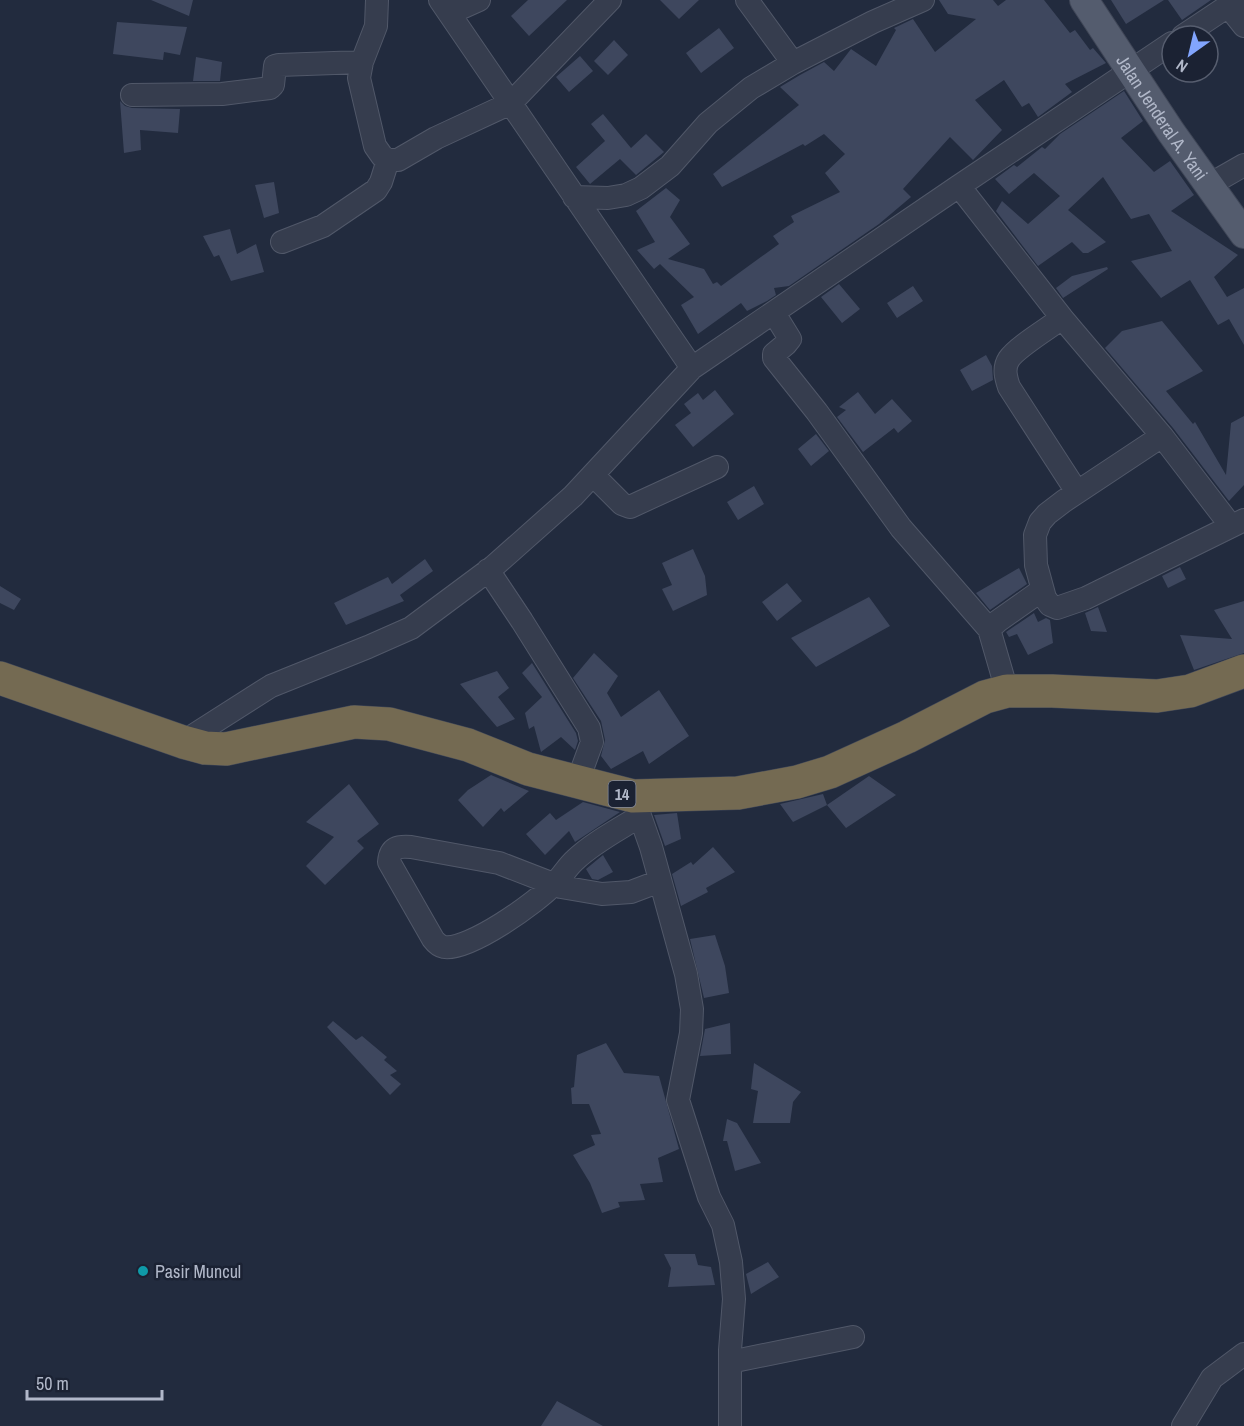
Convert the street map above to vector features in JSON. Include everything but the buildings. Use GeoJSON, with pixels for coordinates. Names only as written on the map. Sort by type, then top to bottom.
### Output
{"type":"FeatureCollection","features":[{"type":"Feature","properties":{"kind":"highway","name":"14"},"geometry":{"type":"LineString","coordinates":[[0,678],[205,748],[226,749],[354,722],[389,724],[468,745],[528,769],[578,783],[636,806],[797,782],[830,772],[907,737],[985,696],[1006,691],[1157,696],[1190,691],[1244,671]]}},
{"type":"Feature","properties":{"kind":"main road","name":"Jalan Jenderal A. Yani"},"geometry":{"type":"LineString","coordinates":[[1084,0],[1131,72],[1244,234]]}},
{"type":"Feature","properties":{"kind":"street"},"geometry":{"type":"LineString","coordinates":[[377,0],[376,26],[362,62],[359,78],[375,146],[388,160],[398,160],[436,138],[511,103],[610,0]]}},
{"type":"Feature","properties":{"kind":"street"},"geometry":{"type":"LineString","coordinates":[[479,0],[445,6],[692,368]]}},
{"type":"Feature","properties":{"kind":"street"},"geometry":{"type":"LineString","coordinates":[[747,0],[793,63]]}},
{"type":"Feature","properties":{"kind":"street"},"geometry":{"type":"LineString","coordinates":[[574,197],[608,198],[626,195],[640,188],[670,166],[708,123],[751,88],[793,63],[873,22],[923,0]]}},
{"type":"Feature","properties":{"kind":"street"},"geometry":{"type":"LineString","coordinates":[[1202,24],[1235,3],[1244,26]]}},
{"type":"Feature","properties":{"kind":"street"},"geometry":{"type":"LineString","coordinates":[[183,742],[271,686],[411,628],[488,570],[573,496],[692,368],[1160,52]]}},
{"type":"Feature","properties":{"kind":"street"},"geometry":{"type":"LineString","coordinates":[[132,95],[222,94],[270,88],[273,85],[275,66],[362,62]]}},
{"type":"Feature","properties":{"kind":"street"},"geometry":{"type":"LineString","coordinates":[[282,242],[323,226],[376,190],[388,160]]}},
{"type":"Feature","properties":{"kind":"street"},"geometry":{"type":"LineString","coordinates":[[1209,185],[1244,165]]}},
{"type":"Feature","properties":{"kind":"street"},"geometry":{"type":"LineString","coordinates":[[959,186],[1062,318],[1238,523],[1086,598],[1058,608],[1050,605],[1044,598],[1036,565],[1035,535],[1040,522],[1047,514],[1077,492],[1162,436]]}},
{"type":"Feature","properties":{"kind":"street"},"geometry":{"type":"LineString","coordinates":[[774,313],[790,339],[774,354],[774,358],[818,412],[901,528],[989,629],[1006,691]]}},
{"type":"Feature","properties":{"kind":"street"},"geometry":{"type":"LineString","coordinates":[[1062,318],[1016,351],[1008,360],[1005,376],[1009,387],[1077,492]]}},
{"type":"Feature","properties":{"kind":"street"},"geometry":{"type":"LineString","coordinates":[[593,475],[622,504],[630,507],[717,466]]}},
{"type":"Feature","properties":{"kind":"street"},"geometry":{"type":"LineString","coordinates":[[488,570],[589,729],[592,742],[578,783]]}},
{"type":"Feature","properties":{"kind":"street"},"geometry":{"type":"LineString","coordinates":[[989,629],[1042,590]]}},
{"type":"Feature","properties":{"kind":"street"},"geometry":{"type":"LineString","coordinates":[[660,881],[631,892],[602,894],[561,888],[554,885],[514,868],[480,859],[400,846],[394,848],[390,853],[389,862],[436,944],[444,947],[468,941],[504,923],[554,885],[574,860],[603,839],[636,806],[651,847],[686,974],[692,1009],[691,1033],[678,1100],[709,1197],[723,1225],[731,1262],[734,1299],[729,1362],[730,1426]]}},
{"type":"Feature","properties":{"kind":"street"},"geometry":{"type":"LineString","coordinates":[[729,1362],[853,1337]]}},
{"type":"Feature","properties":{"kind":"street"},"geometry":{"type":"LineString","coordinates":[[1183,1426],[1212,1378],[1244,1354]]}},
{"type":"Feature","properties":{"kind":"place","name":"Pasir Muncul"},"geometry":{"type":"Point","coordinates":[143,1271]}}]}
